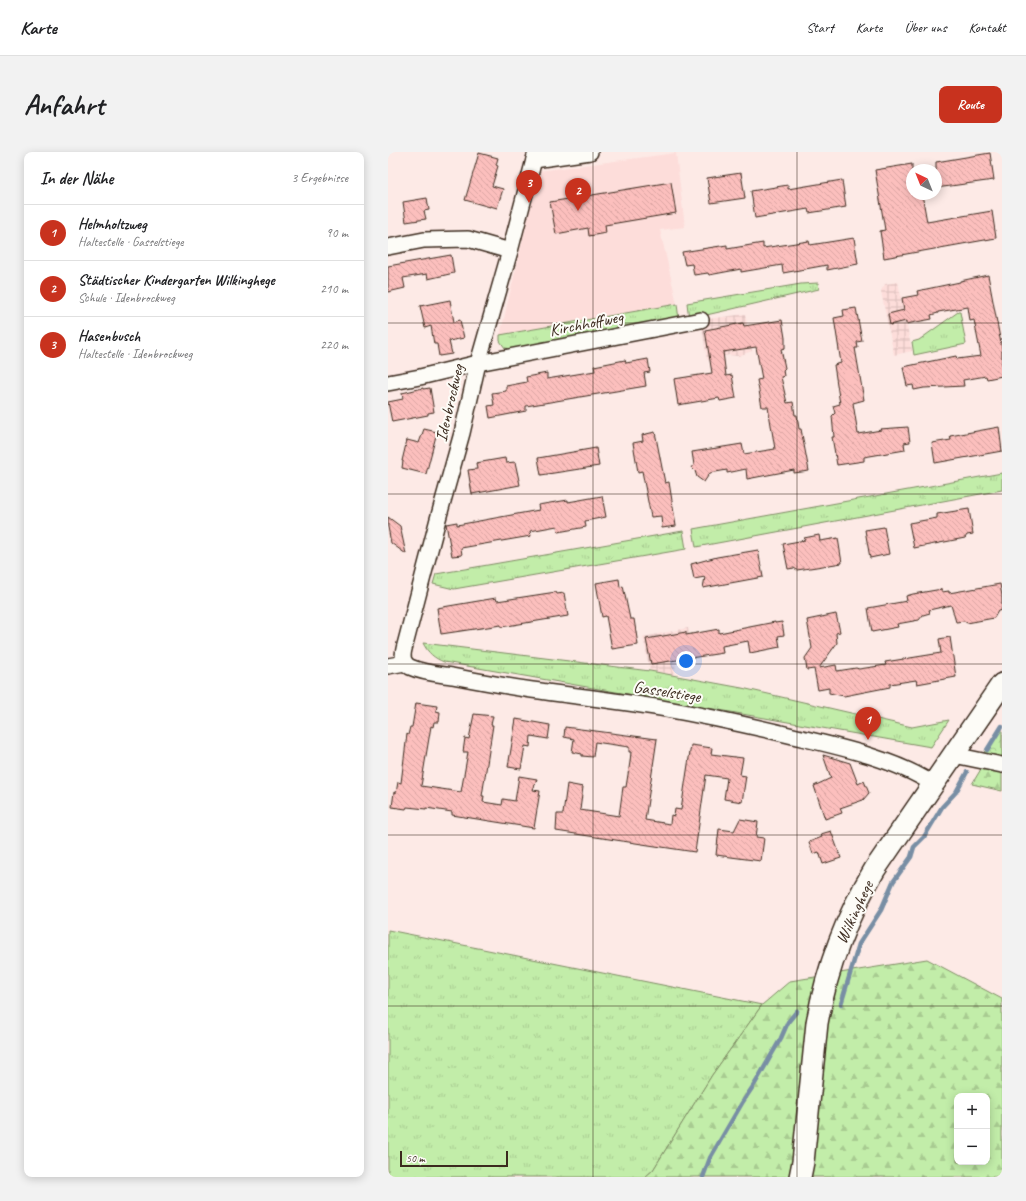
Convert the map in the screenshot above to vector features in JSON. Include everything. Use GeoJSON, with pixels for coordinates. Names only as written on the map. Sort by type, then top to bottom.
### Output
{"type":"FeatureCollection","features":[{"type":"Feature","properties":{"kind":"street"},"geometry":{"type":"LineString","coordinates":[[535,156],[590,152]]}},
{"type":"Feature","properties":{"kind":"street","name":"Idenbrockweg"},"geometry":{"type":"LineString","coordinates":[[405,663],[403,660],[404,649],[462,433],[478,363],[510,252],[535,156]]}},
{"type":"Feature","properties":{"kind":"street"},"geometry":{"type":"LineString","coordinates":[[388,247],[424,240],[468,239],[510,252]]}},
{"type":"Feature","properties":{"kind":"street","name":"Kirchhoffweg"},"geometry":{"type":"LineString","coordinates":[[388,383],[478,363],[701,320]]}},
{"type":"Feature","properties":{"kind":"street"},"geometry":{"type":"LineString","coordinates":[[388,666],[405,663]]}},
{"type":"Feature","properties":{"kind":"street","name":"Gasselstiege"},"geometry":{"type":"LineString","coordinates":[[405,663],[409,667],[426,672],[660,708],[747,724],[870,756],[900,767],[933,784]]}},
{"type":"Feature","properties":{"kind":"street","name":"Wilkinghege"},"geometry":{"type":"LineString","coordinates":[[800,1177],[817,1023],[827,978],[847,921],[861,892],[1002,684]]}},
{"type":"Feature","properties":{"kind":"street"},"geometry":{"type":"LineString","coordinates":[[954,754],[1002,765]]}},
{"type":"Feature","properties":{"kind":"shaded area"},"geometry":{"type":"Polygon","coordinates":[[[676,153],[685,227],[660,230],[677,304],[500,335],[539,171],[676,153]]]}},
{"type":"Feature","properties":{"kind":"shaded area"},"geometry":{"type":"Polygon","coordinates":[[[898,282],[912,351],[894,355],[881,291],[885,284],[898,282]]]}},
{"type":"Feature","properties":{"kind":"shaded area"},"geometry":{"type":"Polygon","coordinates":[[[745,314],[752,351],[738,356],[729,355],[707,360],[701,320],[745,314]]]}},
{"type":"Feature","properties":{"kind":"shaded area"},"geometry":{"type":"Polygon","coordinates":[[[688,628],[693,657],[677,660],[674,675],[650,671],[643,637],[688,628]]]}},
{"type":"Feature","properties":{"kind":"green space"},"geometry":{"type":"Polygon","coordinates":[[[818,283],[819,289],[689,319],[687,303],[801,284],[818,283]]]}},
{"type":"Feature","properties":{"kind":"green space"},"geometry":{"type":"Polygon","coordinates":[[[677,304],[679,320],[512,349],[505,348],[500,341],[500,335],[677,304]]]}},
{"type":"Feature","properties":{"kind":"green space"},"geometry":{"type":"Polygon","coordinates":[[[960,312],[966,344],[914,355],[912,342],[919,340],[960,312]]]}},
{"type":"Feature","properties":{"kind":"green space"},"geometry":{"type":"Polygon","coordinates":[[[1002,473],[1002,490],[696,547],[693,529],[1002,473]]]}},
{"type":"Feature","properties":{"kind":"green space"},"geometry":{"type":"Polygon","coordinates":[[[683,531],[686,549],[454,589],[433,584],[436,574],[683,531]]]}},
{"type":"Feature","properties":{"kind":"green space"},"geometry":{"type":"Polygon","coordinates":[[[423,643],[650,671],[742,688],[912,727],[949,720],[931,747],[444,662],[432,655],[423,643]]]}},
{"type":"Feature","properties":{"kind":"green space"},"geometry":{"type":"Polygon","coordinates":[[[1002,725],[1002,758],[983,754],[1002,725]]]}},
{"type":"Feature","properties":{"kind":"green space"},"geometry":{"type":"Polygon","coordinates":[[[1002,734],[1002,791],[972,784],[1002,734]]]}},
{"type":"Feature","properties":{"kind":"green space"},"geometry":{"type":"Polygon","coordinates":[[[388,930],[762,1005],[712,1075],[653,1170],[645,1177],[388,1177],[388,930]]]}},
{"type":"Feature","properties":{"kind":"green space"},"geometry":{"type":"Polygon","coordinates":[[[927,959],[1002,999],[1002,1177],[645,1177],[653,1170],[712,1075],[762,1005],[790,981],[927,959]]]}},
{"type":"Feature","properties":{"kind":"building"},"geometry":{"type":"Polygon","coordinates":[[[479,153],[498,158],[496,165],[498,166],[492,186],[503,189],[497,208],[465,200],[479,153]]]}},
{"type":"Feature","properties":{"kind":"building"},"geometry":{"type":"Polygon","coordinates":[[[990,153],[994,180],[942,187],[942,164],[936,164],[936,162],[990,153]]]}},
{"type":"Feature","properties":{"kind":"building"},"geometry":{"type":"Polygon","coordinates":[[[906,165],[906,200],[923,200],[927,222],[992,211],[996,238],[884,258],[880,231],[885,230],[875,170],[906,165]]]}},
{"type":"Feature","properties":{"kind":"building"},"geometry":{"type":"Polygon","coordinates":[[[741,173],[745,198],[711,203],[707,178],[741,173]]]}},
{"type":"Feature","properties":{"kind":"building"},"geometry":{"type":"Polygon","coordinates":[[[842,180],[846,207],[809,213],[808,209],[755,218],[751,191],[788,185],[788,189],[842,180]]]}},
{"type":"Feature","properties":{"kind":"building"},"geometry":{"type":"Polygon","coordinates":[[[671,182],[676,213],[605,225],[606,233],[589,236],[588,228],[556,234],[550,202],[671,182]]]}},
{"type":"Feature","properties":{"kind":"building"},"geometry":{"type":"Polygon","coordinates":[[[427,198],[429,210],[424,211],[426,219],[406,222],[403,202],[427,198]]]}},
{"type":"Feature","properties":{"kind":"building"},"geometry":{"type":"Polygon","coordinates":[[[854,238],[858,264],[827,270],[827,265],[783,273],[782,265],[741,272],[741,269],[709,275],[708,273],[694,275],[692,264],[685,265],[682,252],[727,245],[727,249],[763,243],[763,248],[809,241],[810,245],[854,238]]]}},
{"type":"Feature","properties":{"kind":"building"},"geometry":{"type":"Polygon","coordinates":[[[451,255],[454,273],[428,279],[427,274],[403,278],[405,288],[388,292],[388,266],[451,255]]]}},
{"type":"Feature","properties":{"kind":"building"},"geometry":{"type":"Polygon","coordinates":[[[988,275],[1002,349],[1002,376],[987,379],[986,376],[963,380],[964,386],[914,390],[913,385],[907,386],[903,367],[956,356],[957,359],[981,356],[974,320],[970,321],[968,307],[938,312],[931,315],[932,319],[906,324],[906,321],[890,325],[888,314],[904,310],[902,298],[918,295],[917,291],[988,275]]]}},
{"type":"Feature","properties":{"kind":"building"},"geometry":{"type":"Polygon","coordinates":[[[450,300],[454,322],[460,320],[464,338],[449,341],[452,354],[439,356],[437,344],[434,344],[431,326],[425,328],[420,306],[450,300]]]}},
{"type":"Feature","properties":{"kind":"building"},"geometry":{"type":"Polygon","coordinates":[[[856,308],[862,341],[857,342],[858,348],[855,348],[864,400],[853,403],[858,434],[881,430],[880,429],[908,427],[910,442],[904,443],[905,450],[864,457],[864,461],[837,465],[832,437],[834,437],[832,416],[835,413],[833,406],[840,404],[834,365],[841,363],[834,318],[844,316],[843,310],[856,308]]]}},
{"type":"Feature","properties":{"kind":"building"},"geometry":{"type":"Polygon","coordinates":[[[782,320],[785,348],[781,349],[785,368],[783,370],[784,376],[781,377],[787,403],[793,402],[795,415],[797,415],[809,471],[794,473],[794,470],[747,479],[746,469],[727,473],[727,470],[710,473],[704,482],[697,477],[692,468],[694,465],[692,452],[742,444],[744,454],[775,449],[768,407],[762,407],[757,380],[762,379],[756,347],[723,352],[726,376],[732,375],[736,398],[720,401],[719,398],[678,405],[674,379],[712,373],[705,330],[743,323],[744,326],[782,320]]]}},
{"type":"Feature","properties":{"kind":"building"},"geometry":{"type":"Polygon","coordinates":[[[648,359],[650,372],[644,373],[646,386],[526,406],[526,411],[490,418],[488,406],[494,405],[492,393],[506,391],[506,386],[527,382],[526,377],[547,373],[547,379],[595,371],[594,366],[625,360],[626,363],[648,359]]]}},
{"type":"Feature","properties":{"kind":"building"},"geometry":{"type":"Polygon","coordinates":[[[423,388],[430,388],[434,412],[428,413],[428,415],[392,422],[388,402],[403,399],[402,393],[423,388]]]}},
{"type":"Feature","properties":{"kind":"building"},"geometry":{"type":"Polygon","coordinates":[[[999,427],[1002,451],[935,463],[932,443],[951,440],[950,436],[999,427]]]}},
{"type":"Feature","properties":{"kind":"building"},"geometry":{"type":"Polygon","coordinates":[[[424,429],[437,432],[426,474],[402,468],[402,461],[407,440],[419,443],[424,429]]]}},
{"type":"Feature","properties":{"kind":"building"},"geometry":{"type":"Polygon","coordinates":[[[655,432],[665,483],[669,482],[676,526],[662,528],[661,516],[651,517],[642,471],[638,472],[633,443],[643,441],[642,435],[655,432]]]}},
{"type":"Feature","properties":{"kind":"building"},"geometry":{"type":"Polygon","coordinates":[[[596,448],[599,466],[541,475],[538,458],[596,448]]]}},
{"type":"Feature","properties":{"kind":"building"},"geometry":{"type":"Polygon","coordinates":[[[505,458],[506,463],[515,462],[520,485],[472,494],[468,470],[477,469],[476,463],[505,458]]]}},
{"type":"Feature","properties":{"kind":"building"},"geometry":{"type":"Polygon","coordinates":[[[602,496],[606,517],[585,521],[586,527],[558,532],[557,526],[530,531],[531,536],[461,548],[462,555],[452,556],[446,524],[457,522],[457,525],[539,510],[538,505],[568,500],[568,502],[602,496]]]}},
{"type":"Feature","properties":{"kind":"building"},"geometry":{"type":"Polygon","coordinates":[[[969,509],[973,534],[967,535],[965,538],[914,548],[909,523],[937,518],[937,514],[969,509]]]}},
{"type":"Feature","properties":{"kind":"building"},"geometry":{"type":"Polygon","coordinates":[[[388,517],[400,526],[406,554],[391,543],[388,517]]]}},
{"type":"Feature","properties":{"kind":"building"},"geometry":{"type":"Polygon","coordinates":[[[884,527],[889,554],[870,558],[865,530],[884,527]]]}},
{"type":"Feature","properties":{"kind":"building"},"geometry":{"type":"Polygon","coordinates":[[[819,535],[820,541],[838,538],[842,563],[797,570],[794,568],[788,569],[783,544],[805,540],[804,538],[819,535]]]}},
{"type":"Feature","properties":{"kind":"building"},"geometry":{"type":"Polygon","coordinates":[[[758,550],[763,577],[703,588],[705,577],[694,579],[691,564],[717,557],[758,550]]]}},
{"type":"Feature","properties":{"kind":"building"},"geometry":{"type":"Polygon","coordinates":[[[619,579],[620,587],[623,586],[630,619],[634,619],[638,645],[612,649],[606,616],[602,617],[596,583],[619,579]]]}},
{"type":"Feature","properties":{"kind":"building"},"geometry":{"type":"Polygon","coordinates":[[[1000,584],[1002,610],[998,611],[994,618],[967,623],[964,621],[956,622],[951,605],[929,610],[930,613],[923,615],[919,620],[897,624],[898,627],[872,632],[868,608],[907,601],[906,596],[913,594],[942,589],[942,592],[949,591],[949,593],[1000,584]]]}},
{"type":"Feature","properties":{"kind":"building"},"geometry":{"type":"Polygon","coordinates":[[[556,592],[557,594],[564,593],[568,616],[501,627],[501,625],[441,634],[437,608],[496,598],[497,601],[556,592]]]}},
{"type":"Feature","properties":{"kind":"building"},"geometry":{"type":"Polygon","coordinates":[[[836,614],[840,632],[836,633],[837,643],[819,668],[836,665],[837,671],[856,668],[859,669],[886,665],[885,662],[941,653],[939,639],[950,637],[956,677],[917,684],[916,680],[890,684],[890,687],[844,696],[829,693],[829,688],[818,690],[814,669],[807,670],[805,658],[812,648],[807,620],[836,614]]]}},
{"type":"Feature","properties":{"kind":"building"},"geometry":{"type":"Polygon","coordinates":[[[775,622],[782,622],[784,635],[778,636],[780,647],[750,653],[748,641],[722,646],[723,653],[651,664],[646,639],[686,632],[686,635],[719,629],[719,633],[775,622]]]}},
{"type":"Feature","properties":{"kind":"building"},"geometry":{"type":"Polygon","coordinates":[[[416,703],[437,706],[436,711],[440,712],[439,722],[434,722],[433,727],[431,726],[421,786],[461,792],[468,752],[463,752],[465,738],[469,739],[474,714],[493,716],[491,725],[493,725],[482,796],[484,796],[483,802],[502,805],[503,799],[515,801],[519,776],[537,779],[533,790],[540,791],[534,828],[452,815],[452,812],[426,808],[407,807],[406,809],[392,807],[394,792],[396,793],[398,782],[401,783],[407,734],[408,735],[410,727],[412,727],[416,703]]]}},
{"type":"Feature","properties":{"kind":"building"},"geometry":{"type":"Polygon","coordinates":[[[516,719],[550,725],[548,739],[531,736],[530,747],[525,746],[521,769],[508,767],[516,719]]]}},
{"type":"Feature","properties":{"kind":"building"},"geometry":{"type":"Polygon","coordinates":[[[565,727],[657,739],[645,820],[670,824],[671,815],[674,816],[675,809],[681,810],[691,745],[712,748],[711,754],[743,758],[740,775],[746,776],[742,802],[724,799],[727,778],[706,775],[695,852],[556,831],[557,814],[563,814],[567,784],[583,787],[580,810],[619,816],[623,787],[626,787],[631,752],[629,752],[629,747],[595,742],[593,757],[582,756],[582,754],[572,752],[574,739],[564,737],[565,727]]]}},
{"type":"Feature","properties":{"kind":"building"},"geometry":{"type":"Polygon","coordinates":[[[823,755],[850,763],[858,784],[864,781],[869,793],[863,800],[840,808],[842,813],[825,819],[814,786],[831,778],[823,755]]]}},
{"type":"Feature","properties":{"kind":"building"},"geometry":{"type":"Polygon","coordinates":[[[740,819],[758,822],[756,837],[764,838],[761,861],[716,855],[719,829],[734,831],[740,819]]]}},
{"type":"Feature","properties":{"kind":"building"},"geometry":{"type":"Polygon","coordinates":[[[831,831],[841,858],[823,864],[819,852],[813,854],[809,842],[822,837],[821,834],[831,831]]]}},
{"type":"Feature","properties":{"kind":"waterway"},"geometry":{"type":"LineString","coordinates":[[987,750],[1002,726]]}},
{"type":"Feature","properties":{"kind":"waterway"},"geometry":{"type":"LineString","coordinates":[[841,1004],[859,944],[881,910],[893,882],[911,857],[914,847],[924,837],[942,807],[956,792],[967,772]]}},
{"type":"Feature","properties":{"kind":"waterway"},"geometry":{"type":"LineString","coordinates":[[703,1177],[710,1158],[756,1082],[781,1038],[788,1022],[797,1011]]}},
{"type":"Feature","properties":{"kind":"place","name":"Hasenbusch"},"geometry":{"type":"Point","coordinates":[529,203]}},
{"type":"Feature","properties":{"kind":"place","name":"Städtischer Kindergarten Wilkinghege"},"geometry":{"type":"Point","coordinates":[578,211]}},
{"type":"Feature","properties":{"kind":"place","name":"Helmholtzweg"},"geometry":{"type":"Point","coordinates":[868,740]}}]}
